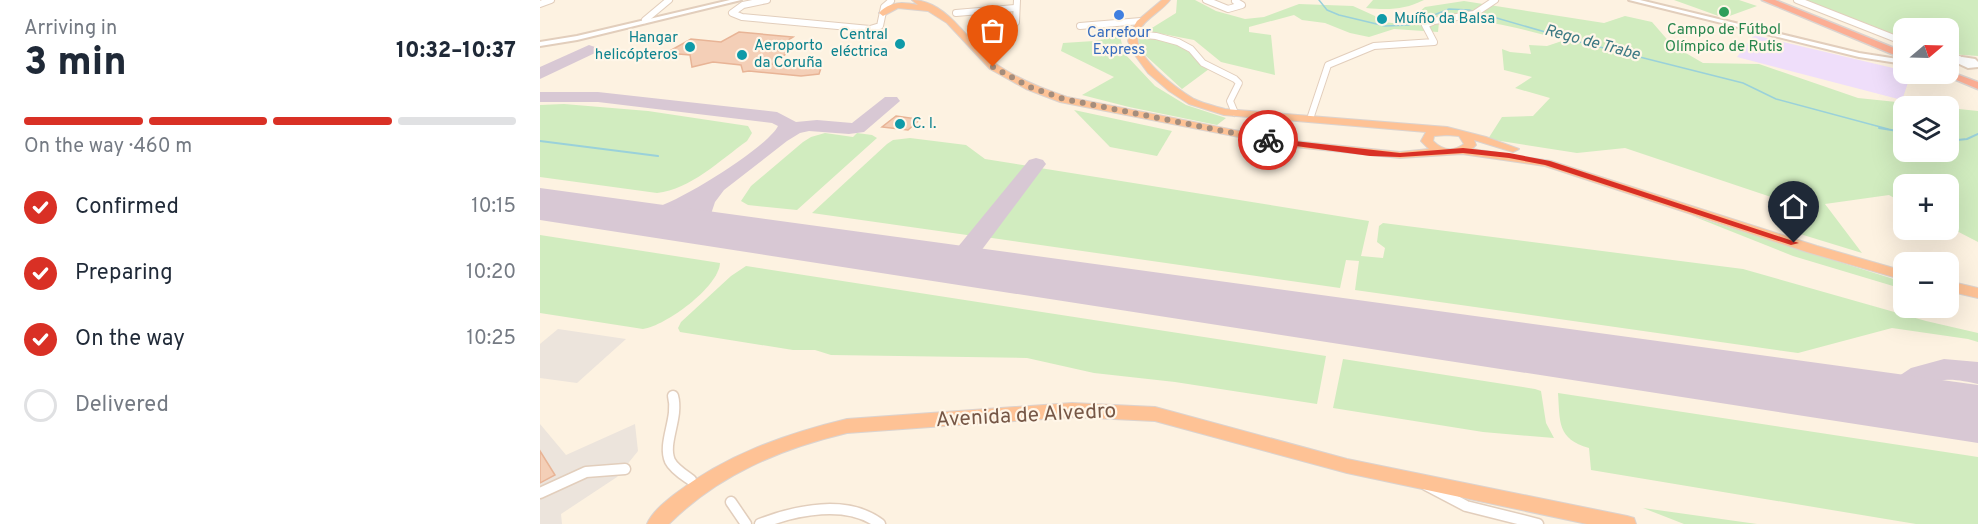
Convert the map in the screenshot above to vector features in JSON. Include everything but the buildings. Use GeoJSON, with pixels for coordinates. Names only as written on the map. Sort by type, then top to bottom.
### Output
{"type":"FeatureCollection","features":[{"type":"Feature","properties":{"kind":"highway"},"geometry":{"type":"LineString","coordinates":[[882,0],[912,3],[931,10]]}},
{"type":"Feature","properties":{"kind":"highway"},"geometry":{"type":"LineString","coordinates":[[916,0],[950,21],[993,67],[1030,87],[1064,99],[1232,134],[1370,153],[1400,155],[1433,146]]}},
{"type":"Feature","properties":{"kind":"highway"},"geometry":{"type":"LineString","coordinates":[[1767,0],[1893,51]]}},
{"type":"Feature","properties":{"kind":"highway"},"geometry":{"type":"LineString","coordinates":[[1776,0],[1893,50]]}},
{"type":"Feature","properties":{"kind":"highway"},"geometry":{"type":"LineString","coordinates":[[1166,1],[1151,3],[1149,12],[1134,32],[1132,46],[1160,78],[1190,101],[1236,113],[1447,130],[1525,153],[1547,163],[1812,249],[1893,273]]}},
{"type":"Feature","properties":{"kind":"highway"},"geometry":{"type":"LineString","coordinates":[[1134,32],[1166,7],[1166,1]]}},
{"type":"Feature","properties":{"kind":"highway"},"geometry":{"type":"LineString","coordinates":[[1134,32],[1166,1]]}},
{"type":"Feature","properties":{"kind":"highway"},"geometry":{"type":"LineString","coordinates":[[883,13],[890,7],[904,4],[931,10]]}},
{"type":"Feature","properties":{"kind":"highway"},"geometry":{"type":"LineString","coordinates":[[1959,76],[1978,84]]}},
{"type":"Feature","properties":{"kind":"highway"},"geometry":{"type":"LineString","coordinates":[[1382,125],[1433,146],[1547,163]]}},
{"type":"Feature","properties":{"kind":"highway"},"geometry":{"type":"LineString","coordinates":[[1433,146],[1429,134],[1447,130]]}},
{"type":"Feature","properties":{"kind":"highway"},"geometry":{"type":"LineString","coordinates":[[1463,151],[1470,142],[1464,135]]}},
{"type":"Feature","properties":{"kind":"highway"},"geometry":{"type":"LineString","coordinates":[[1959,288],[1978,292]]}},
{"type":"Feature","properties":{"kind":"highway","name":"Avenida de Alvedro"},"geometry":{"type":"LineString","coordinates":[[656,524],[682,499],[726,472],[756,455],[811,434],[847,426],[1072,410],[1113,410],[1165,416],[1347,466],[1422,482],[1486,504],[1627,524]]}},
{"type":"Feature","properties":{"kind":"street"},"geometry":{"type":"LineString","coordinates":[[540,4],[551,0]]}},
{"type":"Feature","properties":{"kind":"street"},"geometry":{"type":"LineString","coordinates":[[645,20],[669,0]]}},
{"type":"Feature","properties":{"kind":"street"},"geometry":{"type":"LineString","coordinates":[[540,44],[590,35],[645,20],[738,0]]}},
{"type":"Feature","properties":{"kind":"street"},"geometry":{"type":"LineString","coordinates":[[767,0],[736,7],[732,13],[742,17],[870,29],[880,26],[884,7],[894,0]]}},
{"type":"Feature","properties":{"kind":"street"},"geometry":{"type":"LineString","coordinates":[[1016,22],[1017,0]]}},
{"type":"Feature","properties":{"kind":"street"},"geometry":{"type":"LineString","coordinates":[[1206,0],[1230,10],[1242,5],[1235,1]]}},
{"type":"Feature","properties":{"kind":"street"},"geometry":{"type":"LineString","coordinates":[[1311,119],[1328,65],[1374,46],[1434,42],[1425,25],[1434,21],[1474,14],[1495,0]]}},
{"type":"Feature","properties":{"kind":"street"},"geometry":{"type":"LineString","coordinates":[[1632,0],[1825,47],[1893,60]]}},
{"type":"Feature","properties":{"kind":"street"},"geometry":{"type":"LineString","coordinates":[[1797,0],[1893,38]]}},
{"type":"Feature","properties":{"kind":"street"},"geometry":{"type":"LineString","coordinates":[[956,13],[1015,8]]}},
{"type":"Feature","properties":{"kind":"street"},"geometry":{"type":"LineString","coordinates":[[1080,26],[1141,21]]}},
{"type":"Feature","properties":{"kind":"street"},"geometry":{"type":"LineString","coordinates":[[1134,32],[1157,35],[1179,42],[1193,50],[1202,63],[1235,78],[1239,83],[1230,101],[1236,113]]}},
{"type":"Feature","properties":{"kind":"street"},"geometry":{"type":"LineString","coordinates":[[673,396],[677,407],[668,453],[671,463],[691,480]]}},
{"type":"Feature","properties":{"kind":"street"},"geometry":{"type":"LineString","coordinates":[[540,493],[586,472],[625,469]]}},
{"type":"Feature","properties":{"kind":"street"},"geometry":{"type":"LineString","coordinates":[[731,502],[746,524]]}},
{"type":"Feature","properties":{"kind":"street"},"geometry":{"type":"LineString","coordinates":[[1486,504],[1538,524]]}},
{"type":"Feature","properties":{"kind":"street"},"geometry":{"type":"LineString","coordinates":[[760,524],[800,512],[832,509],[862,513],[880,524]]}},
{"type":"Feature","properties":{"kind":"shaded area"},"geometry":{"type":"Polygon","coordinates":[[[1754,35],[1893,68],[1893,84],[1908,84],[1903,96],[1893,98],[1737,57],[1754,35]]]}},
{"type":"Feature","properties":{"kind":"shaded area"},"geometry":{"type":"Polygon","coordinates":[[[558,329],[626,339],[577,383],[540,378],[540,344],[558,329]]]}},
{"type":"Feature","properties":{"kind":"shaded area"},"geometry":{"type":"Polygon","coordinates":[[[540,424],[566,455],[635,424],[638,451],[617,477],[561,514],[562,524],[540,524],[540,424]]]}},
{"type":"Feature","properties":{"kind":"green space"},"geometry":{"type":"Polygon","coordinates":[[[1177,0],[1195,0],[1216,11],[1245,19],[1264,17],[1299,4],[1353,6],[1375,16],[1378,21],[1399,24],[1413,17],[1425,7],[1464,1],[1604,23],[1625,16],[1652,22],[1672,45],[1703,63],[1759,64],[1858,98],[1893,102],[1893,162],[1959,162],[1959,109],[1978,111],[1978,242],[1959,232],[1959,174],[1893,174],[1893,197],[1889,195],[1825,204],[1862,253],[1777,227],[1789,203],[1625,148],[1577,153],[1488,139],[1502,117],[1533,116],[1550,98],[1515,88],[1532,77],[1504,70],[1502,49],[1531,54],[1529,45],[1547,46],[1565,40],[1503,25],[1471,21],[1439,22],[1438,32],[1394,29],[1369,37],[1350,33],[1325,23],[1302,20],[1294,15],[1249,27],[1249,32],[1271,35],[1275,75],[1221,62],[1194,40],[1147,31],[1176,13],[1177,0]]]}},
{"type":"Feature","properties":{"kind":"green space"},"geometry":{"type":"Polygon","coordinates":[[[1373,0],[1424,0],[1410,6],[1396,8],[1366,8],[1373,0]]]}},
{"type":"Feature","properties":{"kind":"green space","name":"Campo de Fútbol Olímpico de Rutis"},"geometry":{"type":"Polygon","coordinates":[[[1674,0],[1739,0],[1757,6],[1724,18],[1674,0]]]}},
{"type":"Feature","properties":{"kind":"green space"},"geometry":{"type":"Polygon","coordinates":[[[1804,0],[1978,0],[1978,56],[1959,55],[1959,18],[1893,18],[1893,35],[1804,0]]]}},
{"type":"Feature","properties":{"kind":"green space"},"geometry":{"type":"Polygon","coordinates":[[[1120,36],[1124,53],[1155,86],[1186,105],[1226,118],[1217,125],[1082,95],[1114,77],[1061,51],[1063,43],[1120,36]]]}},
{"type":"Feature","properties":{"kind":"green space"},"geometry":{"type":"Polygon","coordinates":[[[1139,36],[1175,44],[1209,69],[1182,89],[1145,55],[1138,44],[1139,36]]]}},
{"type":"Feature","properties":{"kind":"green space"},"geometry":{"type":"Polygon","coordinates":[[[564,104],[648,111],[748,126],[752,133],[747,141],[693,180],[657,193],[540,177],[540,105],[564,104]]]}},
{"type":"Feature","properties":{"kind":"green space"},"geometry":{"type":"Polygon","coordinates":[[[1074,110],[1172,131],[1157,156],[1110,147],[1074,110]]]}},
{"type":"Feature","properties":{"kind":"green space"},"geometry":{"type":"Polygon","coordinates":[[[825,133],[853,137],[857,133],[877,138],[797,210],[748,205],[741,201],[751,186],[803,142],[825,133]]]}},
{"type":"Feature","properties":{"kind":"green space"},"geometry":{"type":"Polygon","coordinates":[[[910,138],[966,145],[985,159],[1029,166],[974,236],[812,213],[887,144],[893,140],[910,138]]]}},
{"type":"Feature","properties":{"kind":"green space"},"geometry":{"type":"Polygon","coordinates":[[[1040,168],[1369,221],[1361,256],[1383,258],[1385,248],[1377,242],[1379,226],[1383,223],[1743,269],[1893,312],[1893,318],[1915,318],[1978,333],[1978,342],[1892,328],[1798,353],[1355,290],[1359,261],[1346,260],[1340,288],[985,237],[1040,168]]]}},
{"type":"Feature","properties":{"kind":"green space"},"geometry":{"type":"Polygon","coordinates":[[[1690,215],[1893,279],[1893,286],[1793,256],[1690,215]]]}},
{"type":"Feature","properties":{"kind":"green space"},"geometry":{"type":"Polygon","coordinates":[[[540,235],[720,263],[711,283],[701,294],[664,321],[643,329],[540,313],[540,235]]]}},
{"type":"Feature","properties":{"kind":"green space"},"geometry":{"type":"Polygon","coordinates":[[[746,266],[1326,356],[1317,404],[1175,382],[1094,373],[1027,358],[831,355],[815,350],[793,350],[680,332],[678,328],[681,322],[731,276],[746,266]]]}},
{"type":"Feature","properties":{"kind":"green space"},"geometry":{"type":"Polygon","coordinates":[[[1343,359],[1541,391],[1546,423],[1554,438],[1483,432],[1333,408],[1343,359]]]}},
{"type":"Feature","properties":{"kind":"green space"},"geometry":{"type":"Polygon","coordinates":[[[1558,393],[1978,457],[1978,524],[1916,524],[1591,470],[1589,448],[1571,440],[1562,428],[1558,393]]]}},
{"type":"Feature","properties":{"kind":"green space"},"geometry":{"type":"Polygon","coordinates":[[[1643,508],[1757,524],[1684,524],[1643,508]]]}},
{"type":"Feature","properties":{"kind":"waterway","name":"Rego de Trabe"},"geometry":{"type":"LineString","coordinates":[[1319,0],[1327,10],[1339,15],[1385,26],[1409,25],[1449,9],[1469,10],[1580,42],[1743,83],[1776,99],[1888,129]]}},
{"type":"Feature","properties":{"kind":"waterway","name":"Rego de Trabe"},"geometry":{"type":"LineString","coordinates":[[1879,128],[1893,130]]}},
{"type":"Feature","properties":{"kind":"waterway","name":"Rego de Trabe"},"geometry":{"type":"LineString","coordinates":[[1959,140],[1978,134]]}},
{"type":"Feature","properties":{"kind":"waterway"},"geometry":{"type":"LineString","coordinates":[[540,141],[658,156]]}},
{"type":"Feature","properties":{"kind":"taxiway"},"geometry":{"type":"LineString","coordinates":[[540,74],[589,50]]}},
{"type":"Feature","properties":{"kind":"taxiway"},"geometry":{"type":"LineString","coordinates":[[540,97],[598,97],[777,118],[788,124],[783,135]]}},
{"type":"Feature","properties":{"kind":"taxiway"},"geometry":{"type":"LineString","coordinates":[[783,135],[793,129],[809,125],[857,128],[891,101]]}},
{"type":"Feature","properties":{"kind":"taxiway"},"geometry":{"type":"LineString","coordinates":[[620,216],[640,217],[677,208],[713,188],[783,135]]}},
{"type":"Feature","properties":{"kind":"taxiway"},"geometry":{"type":"LineString","coordinates":[[957,265],[1036,164]]}},
{"type":"Feature","properties":{"kind":"taxiway"},"geometry":{"type":"LineString","coordinates":[[715,188],[704,201],[700,214],[703,222],[716,230]]}},
{"type":"Feature","properties":{"kind":"taxiway"},"geometry":{"type":"LineString","coordinates":[[1852,395],[1888,394],[1899,391],[1921,376],[1944,369],[1978,373]]}},
{"type":"Feature","properties":{"kind":"runway"},"geometry":{"type":"LineString","coordinates":[[540,204],[1978,414]]}},
{"type":"Feature","properties":{"kind":"way so far"},"geometry":{"type":"LineString","coordinates":[[993,67],[1030,87],[1090,106],[1268,140]]}},
{"type":"Feature","properties":{"kind":"place","name":"Campo de Fútbol Olímpico de Rutis"},"geometry":{"type":"Point","coordinates":[1724,12]}},
{"type":"Feature","properties":{"kind":"place","name":"Carrefour Express"},"geometry":{"type":"Point","coordinates":[1119,15]}},
{"type":"Feature","properties":{"kind":"place","name":"Muíño da Balsa"},"geometry":{"type":"Point","coordinates":[1382,19]}},
{"type":"Feature","properties":{"kind":"place","name":"Central eléctrica"},"geometry":{"type":"Point","coordinates":[900,44]}},
{"type":"Feature","properties":{"kind":"place","name":"Hangar helicópteros"},"geometry":{"type":"Point","coordinates":[690,47]}},
{"type":"Feature","properties":{"kind":"place","name":"Aeroporto da Coruña"},"geometry":{"type":"Point","coordinates":[742,55]}},
{"type":"Feature","properties":{"kind":"place","name":"C. I."},"geometry":{"type":"Point","coordinates":[900,124]}},
{"type":"Feature","properties":{"kind":"route"},"geometry":{"type":"LineString","coordinates":[[1268,140],[1400,155],[1463,151],[1547,163],[1794,243]]}}]}
